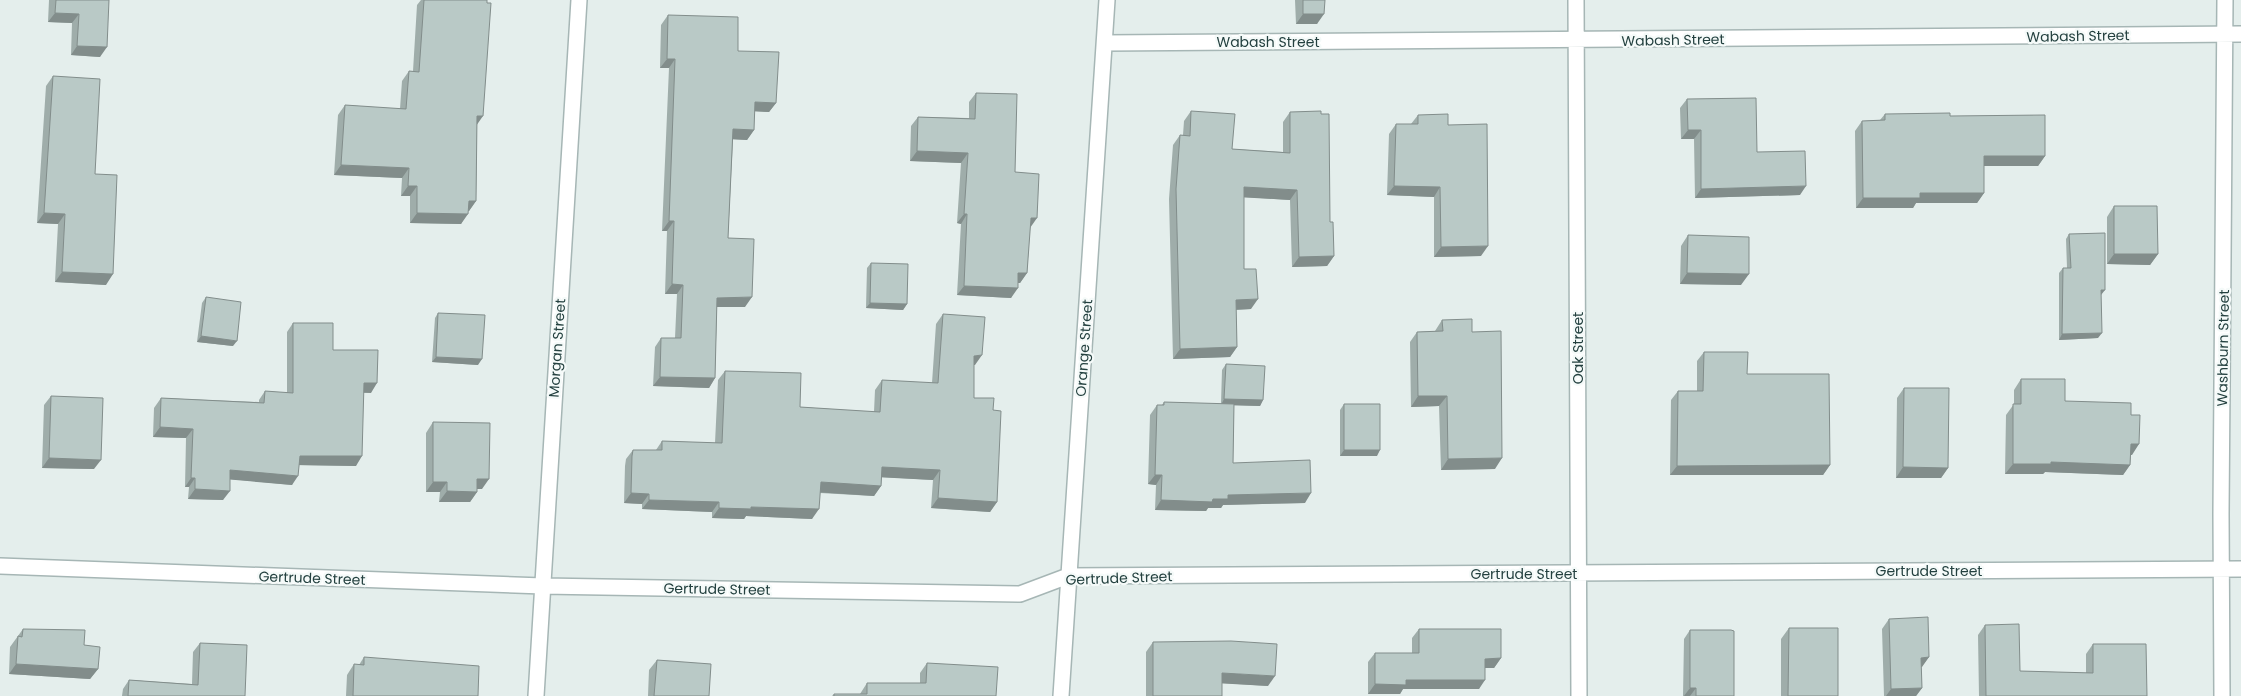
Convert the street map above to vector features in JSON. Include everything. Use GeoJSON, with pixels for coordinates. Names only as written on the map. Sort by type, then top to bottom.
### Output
{"type":"FeatureCollection","features":[{"type":"Feature","properties":{"kind":"street","name":"Morgan Street"},"geometry":{"type":"LineString","coordinates":[[536,696],[579,0]]}},
{"type":"Feature","properties":{"kind":"street","name":"Orange Street"},"geometry":{"type":"LineString","coordinates":[[1061,696],[1108,0]]}},
{"type":"Feature","properties":{"kind":"street","name":"Oak Street"},"geometry":{"type":"LineString","coordinates":[[1576,0],[1579,696]]}},
{"type":"Feature","properties":{"kind":"street","name":"Washburn Street"},"geometry":{"type":"LineString","coordinates":[[2222,696],[2221,569],[2233,34],[2225,0]]}},
{"type":"Feature","properties":{"kind":"street","name":"Wabash Street"},"geometry":{"type":"LineString","coordinates":[[1104,43],[2233,34]]}},
{"type":"Feature","properties":{"kind":"street","name":"Gertrude Street"},"geometry":{"type":"LineString","coordinates":[[0,566],[543,586],[1020,594],[1068,576],[2241,569]]}},
{"type":"Feature","properties":{"kind":"building"},"geometry":{"type":"Polygon","coordinates":[[[56,0],[109,0],[107,47],[77,46],[79,14],[55,13],[56,0]]]}},
{"type":"Feature","properties":{"kind":"building"},"geometry":{"type":"Polygon","coordinates":[[[424,0],[487,0],[487,3],[491,3],[483,116],[477,116],[476,201],[469,201],[468,214],[417,213],[417,186],[408,186],[409,168],[341,165],[345,105],[406,109],[409,71],[419,72],[424,0]]]}},
{"type":"Feature","properties":{"kind":"building"},"geometry":{"type":"Polygon","coordinates":[[[1303,0],[1325,0],[1324,14],[1303,14],[1303,0]]]}},
{"type":"Feature","properties":{"kind":"building"},"geometry":{"type":"Polygon","coordinates":[[[668,15],[738,17],[738,51],[779,52],[776,103],[755,102],[754,130],[733,129],[728,238],[754,239],[752,297],[717,298],[715,378],[660,377],[661,338],[681,338],[683,285],[672,284],[674,221],[669,221],[675,59],[667,59],[668,15]]]}},
{"type":"Feature","properties":{"kind":"building"},"geometry":{"type":"Polygon","coordinates":[[[53,76],[100,79],[95,174],[117,175],[113,274],[62,272],[65,214],[44,213],[53,76]]]}},
{"type":"Feature","properties":{"kind":"building"},"geometry":{"type":"Polygon","coordinates":[[[976,93],[1017,94],[1015,172],[1039,174],[1037,218],[1031,218],[1027,273],[1018,273],[1018,288],[964,286],[967,214],[964,214],[968,153],[917,151],[918,117],[975,119],[976,93]]]}},
{"type":"Feature","properties":{"kind":"building"},"geometry":{"type":"Polygon","coordinates":[[[1756,98],[1757,152],[1805,151],[1806,186],[1701,189],[1701,130],[1688,130],[1687,99],[1756,98]]]}},
{"type":"Feature","properties":{"kind":"building"},"geometry":{"type":"Polygon","coordinates":[[[1191,111],[1235,114],[1232,149],[1290,153],[1290,112],[1321,111],[1321,114],[1329,114],[1330,222],[1333,222],[1334,256],[1299,257],[1297,190],[1244,187],[1244,269],[1256,269],[1258,299],[1236,300],[1237,347],[1180,349],[1176,189],[1180,135],[1190,136],[1191,111]]]}},
{"type":"Feature","properties":{"kind":"building"},"geometry":{"type":"Polygon","coordinates":[[[1950,113],[1950,116],[2045,115],[2045,156],[1984,156],[1984,193],[1920,193],[1920,198],[1863,198],[1862,121],[1885,120],[1885,114],[1950,113]]]}},
{"type":"Feature","properties":{"kind":"building"},"geometry":{"type":"Polygon","coordinates":[[[1448,114],[1448,125],[1487,124],[1488,246],[1441,247],[1440,187],[1394,186],[1396,124],[1418,124],[1418,115],[1448,114]]]}},
{"type":"Feature","properties":{"kind":"building"},"geometry":{"type":"Polygon","coordinates":[[[2114,206],[2157,206],[2158,254],[2114,254],[2114,206]]]}},
{"type":"Feature","properties":{"kind":"building"},"geometry":{"type":"Polygon","coordinates":[[[2105,233],[2105,290],[2101,290],[2102,333],[2062,334],[2063,268],[2071,268],[2069,234],[2105,233]]]}},
{"type":"Feature","properties":{"kind":"building"},"geometry":{"type":"Polygon","coordinates":[[[1688,235],[1749,237],[1749,274],[1687,273],[1688,235]]]}},
{"type":"Feature","properties":{"kind":"building"},"geometry":{"type":"Polygon","coordinates":[[[871,263],[908,264],[907,304],[870,303],[871,263]]]}},
{"type":"Feature","properties":{"kind":"building"},"geometry":{"type":"Polygon","coordinates":[[[206,297],[241,302],[237,341],[201,336],[206,297]]]}},
{"type":"Feature","properties":{"kind":"building"},"geometry":{"type":"Polygon","coordinates":[[[438,313],[485,315],[482,359],[436,357],[438,313]]]}},
{"type":"Feature","properties":{"kind":"building"},"geometry":{"type":"Polygon","coordinates":[[[943,314],[985,317],[982,355],[974,356],[974,398],[994,398],[993,410],[1001,411],[997,502],[938,498],[940,470],[882,467],[881,486],[821,482],[819,509],[719,508],[719,502],[649,500],[649,494],[631,493],[633,450],[662,450],[662,441],[722,443],[725,371],[801,373],[800,407],[880,412],[882,380],[938,383],[943,314]]]}},
{"type":"Feature","properties":{"kind":"building"},"geometry":{"type":"Polygon","coordinates":[[[1472,319],[1472,332],[1501,331],[1502,458],[1448,459],[1447,396],[1418,396],[1417,332],[1443,331],[1442,320],[1472,319]]]}},
{"type":"Feature","properties":{"kind":"building"},"geometry":{"type":"Polygon","coordinates":[[[293,323],[333,323],[333,350],[378,350],[377,383],[364,383],[362,456],[300,456],[298,476],[230,470],[230,491],[195,489],[195,478],[191,478],[193,429],[160,427],[161,398],[264,403],[265,391],[293,393],[293,323]]]}},
{"type":"Feature","properties":{"kind":"building"},"geometry":{"type":"Polygon","coordinates":[[[1704,352],[1748,352],[1747,374],[1829,374],[1830,465],[1677,466],[1678,391],[1703,391],[1704,352]]]}},
{"type":"Feature","properties":{"kind":"building"},"geometry":{"type":"Polygon","coordinates":[[[1226,364],[1265,366],[1263,400],[1224,399],[1226,364]]]}},
{"type":"Feature","properties":{"kind":"building"},"geometry":{"type":"Polygon","coordinates":[[[2021,379],[2065,379],[2065,401],[2131,403],[2131,415],[2140,415],[2139,444],[2131,444],[2130,465],[2051,462],[2051,464],[2013,464],[2013,404],[2021,404],[2021,379]]]}},
{"type":"Feature","properties":{"kind":"building"},"geometry":{"type":"Polygon","coordinates":[[[1904,388],[1949,388],[1948,468],[1903,467],[1904,388]]]}},
{"type":"Feature","properties":{"kind":"building"},"geometry":{"type":"Polygon","coordinates":[[[51,396],[103,398],[101,460],[49,458],[51,396]]]}},
{"type":"Feature","properties":{"kind":"building"},"geometry":{"type":"Polygon","coordinates":[[[1164,402],[1234,404],[1233,463],[1310,460],[1311,493],[1228,495],[1228,499],[1213,499],[1212,502],[1161,500],[1162,475],[1155,475],[1157,405],[1164,405],[1164,402]]]}},
{"type":"Feature","properties":{"kind":"building"},"geometry":{"type":"Polygon","coordinates":[[[1344,404],[1380,404],[1380,450],[1344,450],[1344,404]]]}},
{"type":"Feature","properties":{"kind":"building"},"geometry":{"type":"Polygon","coordinates":[[[433,422],[490,423],[489,479],[477,479],[477,492],[447,491],[447,482],[433,482],[433,422]]]}},
{"type":"Feature","properties":{"kind":"building"},"geometry":{"type":"Polygon","coordinates":[[[1928,617],[1929,657],[1921,658],[1922,688],[1891,689],[1889,619],[1928,617]]]}},
{"type":"Feature","properties":{"kind":"building"},"geometry":{"type":"Polygon","coordinates":[[[2019,624],[2020,671],[2093,673],[2093,644],[2146,644],[2147,696],[1986,696],[1985,625],[2019,624]]]}},
{"type":"Feature","properties":{"kind":"building"},"geometry":{"type":"Polygon","coordinates":[[[1789,628],[1838,628],[1838,696],[1788,696],[1789,628]]]}},
{"type":"Feature","properties":{"kind":"building"},"geometry":{"type":"Polygon","coordinates":[[[23,629],[85,630],[84,645],[100,647],[98,669],[16,664],[18,636],[22,637],[23,629]]]}},
{"type":"Feature","properties":{"kind":"building"},"geometry":{"type":"Polygon","coordinates":[[[1419,629],[1501,629],[1501,658],[1485,659],[1485,680],[1406,680],[1406,685],[1375,684],[1375,653],[1419,653],[1419,629]]]}},
{"type":"Feature","properties":{"kind":"building"},"geometry":{"type":"Polygon","coordinates":[[[1690,630],[1734,631],[1734,696],[1696,696],[1696,688],[1690,688],[1690,630]]]}},
{"type":"Feature","properties":{"kind":"building"},"geometry":{"type":"Polygon","coordinates":[[[1231,641],[1277,644],[1275,676],[1222,673],[1222,696],[1153,696],[1153,642],[1231,641]]]}},
{"type":"Feature","properties":{"kind":"building"},"geometry":{"type":"Polygon","coordinates":[[[200,643],[247,645],[245,696],[128,696],[129,680],[198,685],[200,643]]]}},
{"type":"Feature","properties":{"kind":"building"},"geometry":{"type":"Polygon","coordinates":[[[364,657],[479,666],[478,696],[353,696],[354,664],[364,665],[364,657]]]}},
{"type":"Feature","properties":{"kind":"building"},"geometry":{"type":"Polygon","coordinates":[[[657,660],[711,664],[709,696],[654,696],[657,660]]]}},
{"type":"Feature","properties":{"kind":"building"},"geometry":{"type":"Polygon","coordinates":[[[927,663],[998,667],[996,696],[834,696],[834,694],[867,694],[867,683],[926,683],[927,663]]]}}]}
